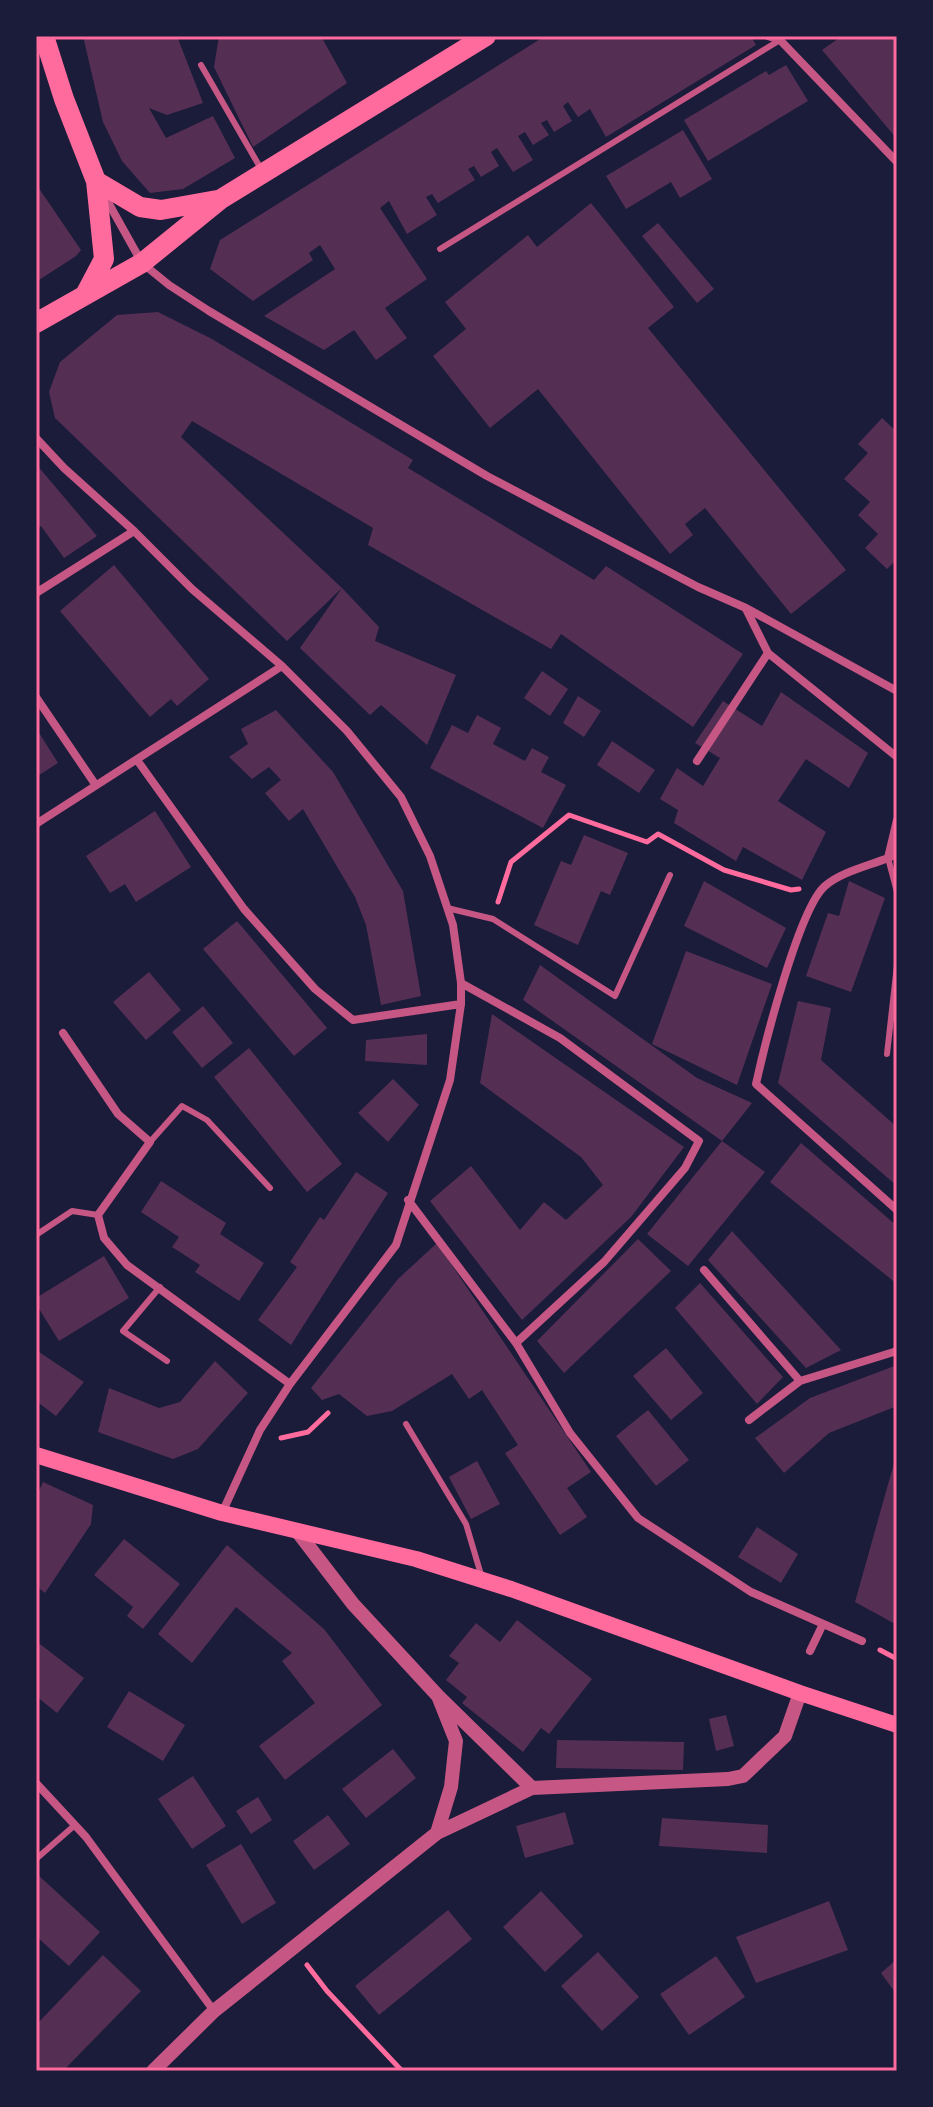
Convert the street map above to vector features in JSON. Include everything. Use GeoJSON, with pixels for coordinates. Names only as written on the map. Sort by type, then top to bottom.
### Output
{"type":"FeatureCollection","features":[{"type":"Feature","properties":{"kind":"main road"},"geometry":{"type":"LineString","coordinates":[[44,36],[64,99],[96,181],[104,259],[85,295]]}},
{"type":"Feature","properties":{"kind":"main road"},"geometry":{"type":"LineString","coordinates":[[36,323],[142,263],[221,199],[486,36]]}},
{"type":"Feature","properties":{"kind":"main road"},"geometry":{"type":"LineString","coordinates":[[96,181],[140,207],[161,210],[221,199]]}},
{"type":"Feature","properties":{"kind":"main road"},"geometry":{"type":"LineString","coordinates":[[36,1455],[222,1513],[416,1559],[896,1724]]}},
{"type":"Feature","properties":{"kind":"street"},"geometry":{"type":"LineString","coordinates":[[768,36],[784,38],[897,162]]}},
{"type":"Feature","properties":{"kind":"street"},"geometry":{"type":"LineString","coordinates":[[96,181],[142,263],[209,311],[487,476],[698,587],[746,608],[897,691]]}},
{"type":"Feature","properties":{"kind":"street"},"geometry":{"type":"LineString","coordinates":[[36,438],[192,589],[282,666],[347,731],[401,797],[430,856],[453,925],[461,1004],[450,1080],[408,1200],[396,1245],[290,1384],[253,1444],[222,1513]]}},
{"type":"Feature","properties":{"kind":"street"},"geometry":{"type":"LineString","coordinates":[[36,593],[134,531]]}},
{"type":"Feature","properties":{"kind":"street"},"geometry":{"type":"LineString","coordinates":[[746,608],[768,653],[897,757]]}},
{"type":"Feature","properties":{"kind":"street"},"geometry":{"type":"LineString","coordinates":[[697,761],[768,653]]}},
{"type":"Feature","properties":{"kind":"street"},"geometry":{"type":"LineString","coordinates":[[36,824],[282,666]]}},
{"type":"Feature","properties":{"kind":"street"},"geometry":{"type":"LineString","coordinates":[[36,697],[95,784]]}},
{"type":"Feature","properties":{"kind":"street"},"geometry":{"type":"LineString","coordinates":[[137,760],[244,909],[315,989],[353,1020],[461,1004]]}},
{"type":"Feature","properties":{"kind":"street"},"geometry":{"type":"LineString","coordinates":[[888,858],[897,820]]}},
{"type":"Feature","properties":{"kind":"street"},"geometry":{"type":"LineString","coordinates":[[897,854],[824,887],[807,916],[770,1023],[756,1084],[897,1210]]}},
{"type":"Feature","properties":{"kind":"street"},"geometry":{"type":"LineString","coordinates":[[461,983],[560,1038],[699,1141],[685,1168],[604,1262],[516,1343]]}},
{"type":"Feature","properties":{"kind":"street"},"geometry":{"type":"LineString","coordinates":[[63,1033],[118,1114],[150,1142],[98,1215],[104,1238],[127,1265],[290,1384]]}},
{"type":"Feature","properties":{"kind":"street"},"geometry":{"type":"LineString","coordinates":[[408,1200],[516,1343],[570,1433],[638,1518],[751,1592],[862,1641]]}},
{"type":"Feature","properties":{"kind":"street"},"geometry":{"type":"LineString","coordinates":[[704,1270],[800,1381]]}},
{"type":"Feature","properties":{"kind":"street"},"geometry":{"type":"LineString","coordinates":[[749,1420],[800,1381],[897,1351]]}},
{"type":"Feature","properties":{"kind":"street"},"geometry":{"type":"LineString","coordinates":[[297,1531],[353,1604],[438,1696],[532,1788]]}},
{"type":"Feature","properties":{"kind":"street"},"geometry":{"type":"LineString","coordinates":[[810,1651],[823,1624]]}},
{"type":"Feature","properties":{"kind":"street"},"geometry":{"type":"LineString","coordinates":[[153,2071],[214,2011],[437,1833],[532,1788],[743,1776],[785,1736],[800,1693]]}},
{"type":"Feature","properties":{"kind":"street"},"geometry":{"type":"LineString","coordinates":[[437,1833],[451,1787],[456,1741],[438,1696]]}},
{"type":"Feature","properties":{"kind":"street"},"geometry":{"type":"LineString","coordinates":[[36,1783],[75,1825],[214,2011]]}},
{"type":"Feature","properties":{"kind":"lane"},"geometry":{"type":"LineString","coordinates":[[440,249],[784,38]]}},
{"type":"Feature","properties":{"kind":"lane"},"geometry":{"type":"LineString","coordinates":[[201,65],[263,172]]}},
{"type":"Feature","properties":{"kind":"lane"},"geometry":{"type":"LineString","coordinates":[[888,858],[897,892]]}},
{"type":"Feature","properties":{"kind":"lane"},"geometry":{"type":"LineString","coordinates":[[447,907],[493,919],[615,996],[670,875]]}},
{"type":"Feature","properties":{"kind":"lane"},"geometry":{"type":"LineString","coordinates":[[887,1054],[897,965]]}},
{"type":"Feature","properties":{"kind":"lane"},"geometry":{"type":"LineString","coordinates":[[150,1142],[182,1106],[207,1120],[270,1188]]}},
{"type":"Feature","properties":{"kind":"lane"},"geometry":{"type":"LineString","coordinates":[[36,1235],[72,1211],[98,1215]]}},
{"type":"Feature","properties":{"kind":"lane"},"geometry":{"type":"LineString","coordinates":[[160,1287],[123,1331],[167,1361]]}},
{"type":"Feature","properties":{"kind":"lane"},"geometry":{"type":"LineString","coordinates":[[406,1424],[466,1524],[483,1580]]}},
{"type":"Feature","properties":{"kind":"lane"},"geometry":{"type":"LineString","coordinates":[[36,1859],[75,1825]]}},
{"type":"Feature","properties":{"kind":"path"},"geometry":{"type":"LineString","coordinates":[[493,919],[511,862],[569,815],[647,842],[658,834],[724,870],[791,890],[824,887]]}},
{"type":"Feature","properties":{"kind":"path"},"geometry":{"type":"LineString","coordinates":[[253,1444],[308,1432],[328,1413]]}},
{"type":"Feature","properties":{"kind":"path"},"geometry":{"type":"LineString","coordinates":[[294,1948],[327,1991],[402,2071]]}},
{"type":"Feature","properties":{"kind":"building"},"geometry":{"type":"Polygon","coordinates":[[[83,36],[177,36],[203,103],[167,115],[149,108],[166,138],[213,116],[235,158],[183,189],[150,193],[122,161],[103,122],[83,36]]]}},
{"type":"Feature","properties":{"kind":"building"},"geometry":{"type":"Polygon","coordinates":[[[219,36],[321,36],[347,83],[253,147],[214,67],[219,36]]]}},
{"type":"Feature","properties":{"kind":"building"},"geometry":{"type":"Polygon","coordinates":[[[545,36],[751,36],[756,45],[606,137],[590,109],[578,117],[568,102],[563,106],[572,121],[554,132],[547,120],[541,123],[549,135],[533,145],[525,132],[518,136],[533,160],[513,172],[497,148],[491,152],[499,166],[481,177],[474,166],[468,169],[475,180],[438,203],[432,194],[426,197],[437,215],[407,234],[389,201],[380,208],[427,279],[385,308],[407,338],[376,360],[354,330],[324,350],[264,316],[335,269],[320,245],[309,253],[313,260],[253,301],[210,269],[220,240],[545,36]]]}},
{"type":"Feature","properties":{"kind":"building"},"geometry":{"type":"Polygon","coordinates":[[[842,36],[897,36],[897,139],[822,50],[842,36]]]}},
{"type":"Feature","properties":{"kind":"building"},"geometry":{"type":"Polygon","coordinates":[[[786,65],[808,101],[708,161],[684,120],[766,71],[769,75],[786,65]]]}},
{"type":"Feature","properties":{"kind":"building"},"geometry":{"type":"Polygon","coordinates":[[[683,130],[712,179],[680,198],[671,182],[626,209],[606,176],[683,130]]]}},
{"type":"Feature","properties":{"kind":"building"},"geometry":{"type":"Polygon","coordinates":[[[36,184],[81,250],[36,282],[36,184]]]}},
{"type":"Feature","properties":{"kind":"building"},"geometry":{"type":"Polygon","coordinates":[[[591,203],[674,307],[648,328],[846,570],[791,614],[705,508],[685,524],[693,535],[670,554],[538,389],[490,428],[433,356],[466,329],[445,302],[528,235],[537,247],[591,203]]]}},
{"type":"Feature","properties":{"kind":"building"},"geometry":{"type":"Polygon","coordinates":[[[658,223],[714,289],[697,303],[642,236],[658,223]]]}},
{"type":"Feature","properties":{"kind":"building"},"geometry":{"type":"Polygon","coordinates":[[[158,312],[212,339],[413,460],[408,468],[594,580],[606,566],[743,654],[693,727],[561,634],[551,649],[368,545],[373,528],[192,421],[181,437],[342,588],[287,641],[55,418],[49,392],[60,362],[117,315],[158,312]]]}},
{"type":"Feature","properties":{"kind":"building"},"geometry":{"type":"Polygon","coordinates":[[[882,418],[897,432],[897,559],[887,569],[865,548],[878,534],[858,515],[870,502],[844,479],[868,453],[858,444],[882,418]]]}},
{"type":"Feature","properties":{"kind":"building"},"geometry":{"type":"Polygon","coordinates":[[[36,464],[97,536],[64,558],[41,526],[36,529],[36,464]]]}},
{"type":"Feature","properties":{"kind":"building"},"geometry":{"type":"Polygon","coordinates":[[[114,565],[209,679],[177,706],[171,699],[150,717],[60,611],[114,565]]]}},
{"type":"Feature","properties":{"kind":"building"},"geometry":{"type":"Polygon","coordinates":[[[342,588],[379,627],[375,641],[456,675],[427,745],[381,705],[370,715],[300,648],[342,588]]]}},
{"type":"Feature","properties":{"kind":"building"},"geometry":{"type":"Polygon","coordinates":[[[542,671],[568,689],[550,716],[524,698],[542,671]]]}},
{"type":"Feature","properties":{"kind":"building"},"geometry":{"type":"Polygon","coordinates":[[[781,692],[868,753],[849,788],[806,759],[778,801],[826,832],[802,880],[743,847],[736,861],[674,823],[678,810],[660,799],[677,768],[703,786],[720,758],[695,743],[723,701],[762,726],[781,692]]]}},
{"type":"Feature","properties":{"kind":"building"},"geometry":{"type":"Polygon","coordinates":[[[578,696],[601,711],[584,737],[563,723],[578,696]]]}},
{"type":"Feature","properties":{"kind":"building"},"geometry":{"type":"Polygon","coordinates":[[[276,710],[333,772],[403,891],[421,996],[381,1005],[366,925],[355,897],[303,809],[289,821],[265,793],[281,780],[269,767],[252,779],[229,757],[248,744],[241,729],[276,710]]]}},
{"type":"Feature","properties":{"kind":"building"},"geometry":{"type":"Polygon","coordinates":[[[477,715],[501,728],[493,744],[525,761],[532,748],[549,757],[541,772],[566,785],[543,828],[430,768],[452,725],[468,733],[477,715]]]}},
{"type":"Feature","properties":{"kind":"building"},"geometry":{"type":"Polygon","coordinates":[[[36,728],[58,763],[36,777],[36,728]]]}},
{"type":"Feature","properties":{"kind":"building"},"geometry":{"type":"Polygon","coordinates":[[[612,741],[655,770],[639,793],[597,765],[612,741]]]}},
{"type":"Feature","properties":{"kind":"building"},"geometry":{"type":"Polygon","coordinates":[[[155,811],[191,867],[136,902],[125,884],[110,893],[86,856],[155,811]]]}},
{"type":"Feature","properties":{"kind":"building"},"geometry":{"type":"Polygon","coordinates":[[[584,835],[628,853],[610,895],[601,891],[578,945],[534,925],[561,861],[571,865],[584,835]]]}},
{"type":"Feature","properties":{"kind":"building"},"geometry":{"type":"Polygon","coordinates":[[[704,881],[786,928],[767,968],[684,926],[704,881]]]}},
{"type":"Feature","properties":{"kind":"building"},"geometry":{"type":"Polygon","coordinates":[[[849,881],[885,898],[851,992],[806,976],[828,913],[839,916],[849,881]]]}},
{"type":"Feature","properties":{"kind":"building"},"geometry":{"type":"Polygon","coordinates":[[[237,921],[327,1028],[294,1056],[203,949],[237,921]]]}},
{"type":"Feature","properties":{"kind":"building"},"geometry":{"type":"Polygon","coordinates":[[[686,951],[772,984],[737,1085],[652,1044],[686,951]]]}},
{"type":"Feature","properties":{"kind":"building"},"geometry":{"type":"Polygon","coordinates":[[[540,965],[697,1078],[752,1103],[722,1141],[523,1000],[540,965]]]}},
{"type":"Feature","properties":{"kind":"building"},"geometry":{"type":"Polygon","coordinates":[[[149,972],[181,1010],[146,1040],[113,1002],[149,972]]]}},
{"type":"Feature","properties":{"kind":"building"},"geometry":{"type":"Polygon","coordinates":[[[798,1001],[831,1008],[821,1060],[897,1127],[897,1186],[778,1083],[798,1001]]]}},
{"type":"Feature","properties":{"kind":"building"},"geometry":{"type":"Polygon","coordinates":[[[203,1006],[233,1043],[202,1068],[172,1032],[203,1006]]]}},
{"type":"Feature","properties":{"kind":"building"},"geometry":{"type":"Polygon","coordinates":[[[492,1014],[684,1147],[631,1217],[522,1320],[430,1201],[471,1166],[520,1230],[544,1202],[566,1220],[603,1185],[581,1157],[480,1083],[492,1014]]]}},
{"type":"Feature","properties":{"kind":"building"},"geometry":{"type":"Polygon","coordinates":[[[427,1034],[427,1065],[365,1061],[366,1040],[427,1034]]]}},
{"type":"Feature","properties":{"kind":"building"},"geometry":{"type":"Polygon","coordinates":[[[249,1048],[342,1164],[307,1192],[214,1077],[249,1048]]]}},
{"type":"Feature","properties":{"kind":"building"},"geometry":{"type":"Polygon","coordinates":[[[393,1079],[419,1105],[388,1142],[358,1113],[393,1079]]]}},
{"type":"Feature","properties":{"kind":"building"},"geometry":{"type":"Polygon","coordinates":[[[722,1141],[765,1172],[688,1266],[647,1234],[722,1141]]]}},
{"type":"Feature","properties":{"kind":"building"},"geometry":{"type":"Polygon","coordinates":[[[801,1143],[897,1226],[897,1284],[770,1182],[801,1143]]]}},
{"type":"Feature","properties":{"kind":"building"},"geometry":{"type":"Polygon","coordinates":[[[356,1172],[388,1193],[291,1345],[258,1320],[297,1267],[290,1262],[320,1217],[324,1220],[356,1172]]]}},
{"type":"Feature","properties":{"kind":"building"},"geometry":{"type":"Polygon","coordinates":[[[161,1181],[226,1223],[220,1234],[264,1263],[239,1301],[195,1272],[200,1265],[172,1247],[179,1237],[141,1212],[161,1181]]]}},
{"type":"Feature","properties":{"kind":"building"},"geometry":{"type":"Polygon","coordinates":[[[732,1231],[841,1350],[806,1368],[708,1260],[732,1231]]]}},
{"type":"Feature","properties":{"kind":"building"},"geometry":{"type":"Polygon","coordinates":[[[638,1239],[671,1271],[564,1373],[537,1341],[638,1239]]]}},
{"type":"Feature","properties":{"kind":"building"},"geometry":{"type":"Polygon","coordinates":[[[437,1243],[591,1472],[567,1488],[587,1517],[560,1535],[505,1453],[518,1445],[482,1390],[469,1399],[452,1374],[392,1411],[367,1416],[339,1394],[322,1400],[311,1388],[398,1279],[437,1243]]]}},
{"type":"Feature","properties":{"kind":"building"},"geometry":{"type":"Polygon","coordinates":[[[104,1256],[129,1298],[59,1341],[36,1304],[36,1298],[104,1256]]]}},
{"type":"Feature","properties":{"kind":"building"},"geometry":{"type":"Polygon","coordinates":[[[700,1283],[783,1377],[757,1404],[675,1308],[700,1283]]]}},
{"type":"Feature","properties":{"kind":"building"},"geometry":{"type":"Polygon","coordinates":[[[666,1348],[703,1393],[671,1420],[633,1376],[666,1348]]]}},
{"type":"Feature","properties":{"kind":"building"},"geometry":{"type":"Polygon","coordinates":[[[36,1350],[84,1382],[56,1416],[36,1401],[36,1350]]]}},
{"type":"Feature","properties":{"kind":"building"},"geometry":{"type":"Polygon","coordinates":[[[215,1361],[248,1393],[198,1449],[173,1459],[98,1432],[109,1388],[159,1408],[180,1402],[215,1361]]]}},
{"type":"Feature","properties":{"kind":"building"},"geometry":{"type":"Polygon","coordinates":[[[897,1365],[897,1406],[829,1433],[784,1473],[755,1438],[810,1398],[897,1365]]]}},
{"type":"Feature","properties":{"kind":"building"},"geometry":{"type":"Polygon","coordinates":[[[648,1410],[689,1460],[656,1486],[616,1436],[648,1410]]]}},
{"type":"Feature","properties":{"kind":"building"},"geometry":{"type":"Polygon","coordinates":[[[897,1456],[897,1625],[855,1602],[897,1456]]]}},
{"type":"Feature","properties":{"kind":"building"},"geometry":{"type":"Polygon","coordinates":[[[477,1461],[500,1504],[471,1519],[449,1477],[477,1461]]]}},
{"type":"Feature","properties":{"kind":"building"},"geometry":{"type":"Polygon","coordinates":[[[43,1482],[93,1505],[91,1524],[45,1593],[36,1586],[36,1497],[43,1482]]]}},
{"type":"Feature","properties":{"kind":"building"},"geometry":{"type":"Polygon","coordinates":[[[757,1527],[798,1554],[781,1583],[738,1557],[757,1527]]]}},
{"type":"Feature","properties":{"kind":"building"},"geometry":{"type":"Polygon","coordinates":[[[124,1539],[180,1584],[143,1629],[127,1616],[133,1607],[94,1575],[124,1539]]]}},
{"type":"Feature","properties":{"kind":"building"},"geometry":{"type":"Polygon","coordinates":[[[227,1545],[324,1629],[382,1705],[285,1780],[259,1746],[315,1703],[282,1661],[292,1653],[236,1607],[192,1663],[158,1634],[227,1545]]]}},
{"type":"Feature","properties":{"kind":"building"},"geometry":{"type":"Polygon","coordinates":[[[517,1620],[592,1679],[549,1734],[541,1728],[523,1752],[462,1703],[467,1697],[446,1680],[459,1663],[449,1656],[476,1623],[500,1642],[517,1620]]]}},
{"type":"Feature","properties":{"kind":"building"},"geometry":{"type":"Polygon","coordinates":[[[36,1641],[84,1678],[57,1713],[36,1696],[36,1641]]]}},
{"type":"Feature","properties":{"kind":"building"},"geometry":{"type":"Polygon","coordinates":[[[129,1691],[185,1725],[163,1761],[107,1727],[129,1691]]]}},
{"type":"Feature","properties":{"kind":"building"},"geometry":{"type":"Polygon","coordinates":[[[726,1715],[734,1746],[716,1751],[709,1719],[726,1715]]]}},
{"type":"Feature","properties":{"kind":"building"},"geometry":{"type":"Polygon","coordinates":[[[557,1740],[684,1742],[683,1770],[556,1768],[557,1740]]]}},
{"type":"Feature","properties":{"kind":"building"},"geometry":{"type":"Polygon","coordinates":[[[393,1749],[416,1778],[366,1818],[342,1789],[393,1749]]]}},
{"type":"Feature","properties":{"kind":"building"},"geometry":{"type":"Polygon","coordinates":[[[193,1776],[226,1826],[192,1849],[158,1799],[193,1776]]]}},
{"type":"Feature","properties":{"kind":"building"},"geometry":{"type":"Polygon","coordinates":[[[258,1797],[272,1820],[251,1834],[236,1811],[258,1797]]]}},
{"type":"Feature","properties":{"kind":"building"},"geometry":{"type":"Polygon","coordinates":[[[565,1812],[574,1844],[525,1858],[516,1826],[565,1812]]]}},
{"type":"Feature","properties":{"kind":"building"},"geometry":{"type":"Polygon","coordinates":[[[328,1815],[350,1844],[314,1870],[293,1841],[328,1815]]]}},
{"type":"Feature","properties":{"kind":"building"},"geometry":{"type":"Polygon","coordinates":[[[662,1818],[768,1825],[767,1853],[659,1846],[662,1818]]]}},
{"type":"Feature","properties":{"kind":"building"},"geometry":{"type":"Polygon","coordinates":[[[241,1844],[276,1903],[242,1924],[206,1865],[241,1844]]]}},
{"type":"Feature","properties":{"kind":"building"},"geometry":{"type":"Polygon","coordinates":[[[36,1873],[100,1932],[69,1966],[36,1936],[36,1873]]]}},
{"type":"Feature","properties":{"kind":"building"},"geometry":{"type":"Polygon","coordinates":[[[541,1891],[583,1936],[545,1972],[503,1927],[541,1891]]]}},
{"type":"Feature","properties":{"kind":"building"},"geometry":{"type":"Polygon","coordinates":[[[829,1901],[848,1950],[756,1983],[736,1937],[829,1901]]]}},
{"type":"Feature","properties":{"kind":"building"},"geometry":{"type":"Polygon","coordinates":[[[448,1910],[472,1939],[379,2015],[355,1986],[448,1910]]]}},
{"type":"Feature","properties":{"kind":"building"},"geometry":{"type":"Polygon","coordinates":[[[598,1952],[639,1997],[602,2031],[561,1986],[598,1952]]]}},
{"type":"Feature","properties":{"kind":"building"},"geometry":{"type":"Polygon","coordinates":[[[103,1955],[141,1991],[63,2071],[36,2071],[36,2025],[103,1955]]]}},
{"type":"Feature","properties":{"kind":"building"},"geometry":{"type":"Polygon","coordinates":[[[716,1956],[745,1997],[689,2035],[660,1994],[716,1956]]]}},
{"type":"Feature","properties":{"kind":"building"},"geometry":{"type":"Polygon","coordinates":[[[897,1959],[897,1995],[881,1973],[897,1959]]]}}]}
